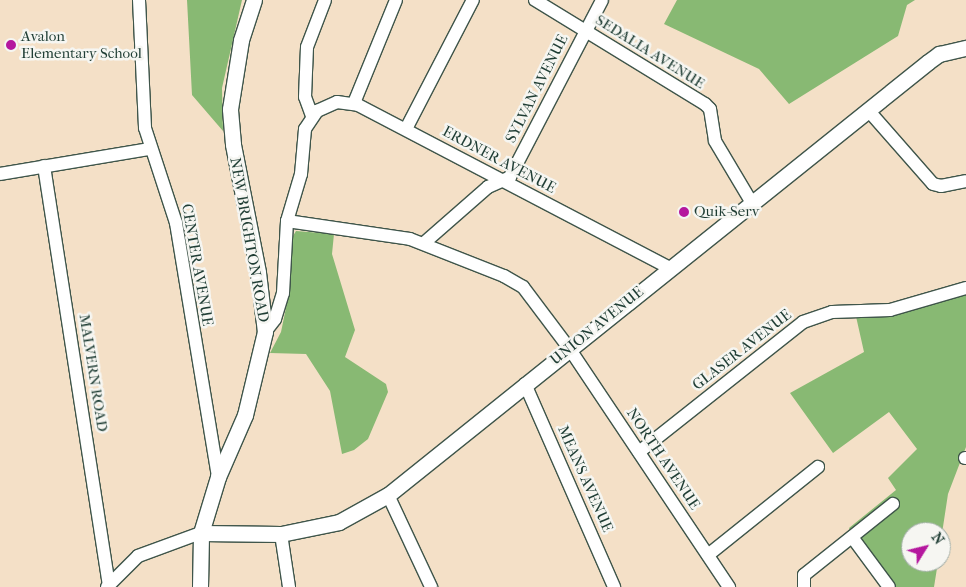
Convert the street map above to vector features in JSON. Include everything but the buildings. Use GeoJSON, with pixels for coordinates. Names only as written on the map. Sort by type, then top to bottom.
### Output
{"type":"FeatureCollection","features":[{"type":"Feature","properties":{"kind":"street","name":"CENTER AVENUE"},"geometry":{"type":"LineString","coordinates":[[139,0],[145,128],[176,223],[218,477]]}},
{"type":"Feature","properties":{"kind":"street","name":"NEW BRIGHTON ROAD"},"geometry":{"type":"LineString","coordinates":[[200,587],[201,533],[218,477],[245,415],[265,332],[230,109],[241,40],[254,0]]}},
{"type":"Feature","properties":{"kind":"street"},"geometry":{"type":"LineString","coordinates":[[312,116],[305,97],[307,47],[325,0]]}},
{"type":"Feature","properties":{"kind":"street"},"geometry":{"type":"LineString","coordinates":[[265,332],[275,319],[283,293],[287,221],[301,174],[303,136],[312,116],[330,104],[354,103],[396,0]]}},
{"type":"Feature","properties":{"kind":"street"},"geometry":{"type":"LineString","coordinates":[[406,129],[473,0]]}},
{"type":"Feature","properties":{"kind":"street","name":"SEDALIA AVENUE"},"geometry":{"type":"LineString","coordinates":[[535,0],[710,109],[715,141],[752,203]]}},
{"type":"Feature","properties":{"kind":"street","name":"SYLVAN AVENUE"},"geometry":{"type":"LineString","coordinates":[[424,243],[488,187],[510,176],[602,0]]}},
{"type":"Feature","properties":{"kind":"street","name":"UNION AVENUE"},"geometry":{"type":"LineString","coordinates":[[201,533],[281,534],[338,522],[388,495],[569,348],[939,54],[966,48]]}},
{"type":"Feature","properties":{"kind":"street","name":"ERDNER AVENUE"},"geometry":{"type":"LineString","coordinates":[[354,103],[670,268]]}},
{"type":"Feature","properties":{"kind":"street"},"geometry":{"type":"LineString","coordinates":[[868,110],[933,184],[941,186],[966,181]]}},
{"type":"Feature","properties":{"kind":"street"},"geometry":{"type":"LineString","coordinates":[[0,174],[150,148]]}},
{"type":"Feature","properties":{"kind":"street","name":"MALVERN ROAD"},"geometry":{"type":"LineString","coordinates":[[44,166],[108,586]]}},
{"type":"Feature","properties":{"kind":"street","name":"NORTH AVENUE"},"geometry":{"type":"LineString","coordinates":[[287,221],[392,235],[424,243],[504,276],[523,288],[569,348],[729,587]]}},
{"type":"Feature","properties":{"kind":"street","name":"GLASER AVENUE"},"geometry":{"type":"LineString","coordinates":[[638,452],[803,322],[832,312],[872,312],[920,304],[966,288]]}},
{"type":"Feature","properties":{"kind":"street","name":"MEANS AVENUE"},"geometry":{"type":"LineString","coordinates":[[525,384],[614,587]]}},
{"type":"Feature","properties":{"kind":"street"},"geometry":{"type":"LineString","coordinates":[[708,555],[818,466]]}},
{"type":"Feature","properties":{"kind":"street"},"geometry":{"type":"LineString","coordinates":[[388,495],[431,587]]}},
{"type":"Feature","properties":{"kind":"street"},"geometry":{"type":"LineString","coordinates":[[804,587],[804,575],[893,504]]}},
{"type":"Feature","properties":{"kind":"street"},"geometry":{"type":"LineString","coordinates":[[108,586],[145,552],[201,533]]}},
{"type":"Feature","properties":{"kind":"street"},"geometry":{"type":"LineString","coordinates":[[281,534],[289,587]]}},
{"type":"Feature","properties":{"kind":"street"},"geometry":{"type":"LineString","coordinates":[[852,537],[889,587]]}},
{"type":"Feature","properties":{"kind":"green space"},"geometry":{"type":"Polygon","coordinates":[[[187,0],[242,0],[222,88],[223,131],[192,95],[187,0]]]}},
{"type":"Feature","properties":{"kind":"green space"},"geometry":{"type":"Polygon","coordinates":[[[677,0],[915,0],[907,5],[898,36],[789,104],[759,69],[664,24],[677,0]]]}},
{"type":"Feature","properties":{"kind":"green space"},"geometry":{"type":"Polygon","coordinates":[[[296,231],[334,234],[332,254],[355,330],[345,357],[386,384],[388,392],[368,439],[354,450],[342,454],[330,391],[306,354],[270,353],[281,332],[288,298],[293,236],[296,231]]]}},
{"type":"Feature","properties":{"kind":"green space"},"geometry":{"type":"Polygon","coordinates":[[[966,288],[966,447],[948,494],[944,522],[901,522],[901,572],[936,572],[934,587],[889,587],[852,537],[849,528],[896,490],[888,478],[917,449],[889,412],[833,453],[790,393],[864,352],[855,312],[966,288]]]}},
{"type":"Feature","properties":{"kind":"place","name":"Avalon Elementary School"},"geometry":{"type":"Point","coordinates":[11,45]}},
{"type":"Feature","properties":{"kind":"place","name":"Quik-Serv"},"geometry":{"type":"Point","coordinates":[684,212]}}]}
